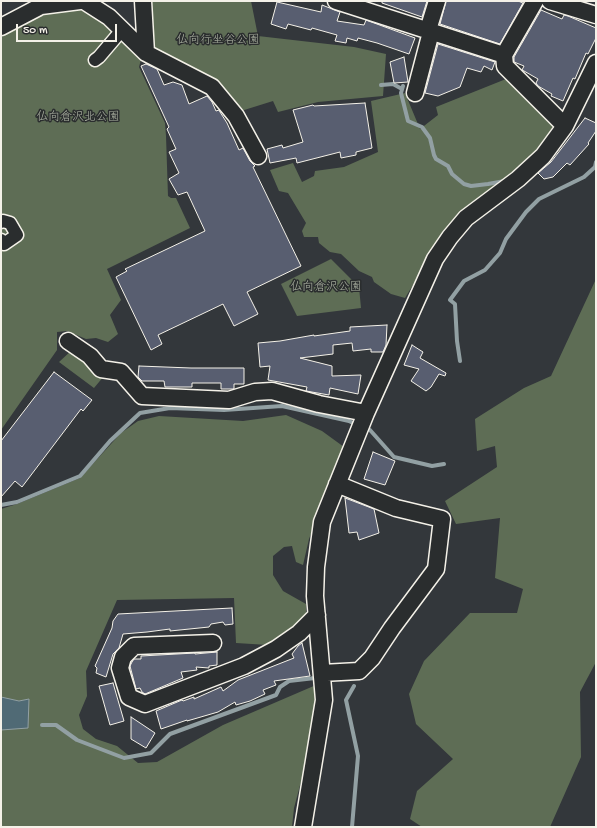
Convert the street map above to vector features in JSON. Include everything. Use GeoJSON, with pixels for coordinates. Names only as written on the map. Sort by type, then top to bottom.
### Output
{"type":"FeatureCollection","features":[{"type":"Feature","properties":{"kind":"street"},"geometry":{"type":"LineString","coordinates":[[1,28],[41,6],[80,1]]}},
{"type":"Feature","properties":{"kind":"street"},"geometry":{"type":"LineString","coordinates":[[84,1],[109,17],[146,53],[212,87],[236,116],[258,156]]}},
{"type":"Feature","properties":{"kind":"street"},"geometry":{"type":"LineString","coordinates":[[143,1],[146,53]]}},
{"type":"Feature","properties":{"kind":"street"},"geometry":{"type":"LineString","coordinates":[[336,1],[504,55]]}},
{"type":"Feature","properties":{"kind":"street"},"geometry":{"type":"LineString","coordinates":[[415,93],[437,1]]}},
{"type":"Feature","properties":{"kind":"street"},"geometry":{"type":"LineString","coordinates":[[535,1],[504,55],[505,66],[565,126]]}},
{"type":"Feature","properties":{"kind":"street"},"geometry":{"type":"LineString","coordinates":[[550,1],[596,15]]}},
{"type":"Feature","properties":{"kind":"street"},"geometry":{"type":"LineString","coordinates":[[95,60],[100,57],[122,30]]}},
{"type":"Feature","properties":{"kind":"street"},"geometry":{"type":"LineString","coordinates":[[303,827],[324,700],[315,596],[322,522],[366,413],[435,259],[450,237],[466,218],[518,179],[543,156],[565,126],[596,63]]}},
{"type":"Feature","properties":{"kind":"street"},"geometry":{"type":"LineString","coordinates":[[1,222],[3,221],[10,223],[17,235],[4,244],[1,240]]}},
{"type":"Feature","properties":{"kind":"street"},"geometry":{"type":"LineString","coordinates":[[68,341],[90,356],[102,369],[121,372],[142,396],[229,400],[254,392],[272,391],[319,404],[366,413]]}},
{"type":"Feature","properties":{"kind":"street"},"geometry":{"type":"LineString","coordinates":[[322,673],[359,671],[372,658],[392,628],[436,569],[442,519],[396,508],[337,484]]}},
{"type":"Feature","properties":{"kind":"street"},"geometry":{"type":"LineString","coordinates":[[213,643],[134,646],[123,656],[120,668],[128,697],[145,704],[244,666],[276,649],[299,633],[317,615]]}},
{"type":"Feature","properties":{"kind":"green space","name":"仏向行坐谷公園"},"geometry":{"type":"Polygon","coordinates":[[[152,1],[251,1],[258,36],[354,47],[386,54],[383,96],[318,102],[278,112],[273,101],[241,111],[161,59],[154,46],[152,1]]]}},
{"type":"Feature","properties":{"kind":"green space","name":"仏向倉沢北公園"},"geometry":{"type":"Polygon","coordinates":[[[80,9],[102,21],[142,56],[139,67],[165,123],[168,196],[171,198],[176,198],[190,228],[107,269],[121,300],[110,315],[118,334],[108,342],[96,338],[86,339],[67,331],[57,332],[57,350],[1,430],[1,250],[4,249],[1,245],[1,34],[26,19],[59,11],[80,9]]]}},
{"type":"Feature","properties":{"kind":"green space"},"geometry":{"type":"Polygon","coordinates":[[[506,79],[557,125],[527,163],[477,200],[450,224],[405,298],[391,294],[374,282],[372,277],[359,271],[341,254],[330,252],[319,243],[318,237],[304,237],[302,231],[306,223],[288,193],[279,191],[270,170],[293,163],[302,182],[314,176],[315,171],[344,167],[378,152],[371,101],[405,93],[420,129],[438,115],[436,107],[506,79]]]}},
{"type":"Feature","properties":{"kind":"green space","name":"仏向倉沢公園"},"geometry":{"type":"Polygon","coordinates":[[[331,259],[359,287],[361,308],[297,316],[281,284],[331,259]]]}},
{"type":"Feature","properties":{"kind":"green space"},"geometry":{"type":"Polygon","coordinates":[[[596,279],[596,662],[580,692],[581,757],[550,827],[422,827],[410,819],[417,791],[453,759],[416,724],[409,694],[424,661],[470,613],[517,613],[523,589],[495,578],[500,518],[456,524],[445,501],[497,467],[495,446],[477,451],[475,419],[524,388],[551,376],[596,279]]]}},
{"type":"Feature","properties":{"kind":"green space"},"geometry":{"type":"Polygon","coordinates":[[[72,350],[104,376],[94,388],[59,362],[72,350]]]}},
{"type":"Feature","properties":{"kind":"green space"},"geometry":{"type":"Polygon","coordinates":[[[286,415],[322,431],[344,447],[309,539],[303,565],[296,562],[292,546],[284,547],[273,556],[273,575],[283,591],[306,604],[306,618],[268,645],[236,643],[234,598],[117,600],[86,671],[87,696],[79,715],[83,729],[96,739],[117,746],[138,763],[157,762],[223,725],[316,685],[316,712],[311,744],[294,808],[292,827],[1,827],[1,509],[80,478],[121,433],[138,421],[159,416],[243,421],[286,415]]]}},
{"type":"Feature","properties":{"kind":"water"},"geometry":{"type":"Polygon","coordinates":[[[1,697],[19,701],[29,699],[28,728],[1,730],[1,697]]]}},
{"type":"Feature","properties":{"kind":"building"},"geometry":{"type":"Polygon","coordinates":[[[382,1],[427,1],[422,17],[382,3],[382,1]]]}},
{"type":"Feature","properties":{"kind":"building"},"geometry":{"type":"Polygon","coordinates":[[[446,1],[518,1],[523,3],[500,44],[440,24],[446,1]]]}},
{"type":"Feature","properties":{"kind":"building"},"geometry":{"type":"Polygon","coordinates":[[[277,2],[321,12],[322,5],[340,12],[337,21],[364,25],[366,20],[415,38],[409,54],[358,38],[357,41],[347,38],[346,43],[335,41],[337,35],[312,28],[311,30],[288,24],[286,29],[271,24],[277,2]]]}},
{"type":"Feature","properties":{"kind":"building"},"geometry":{"type":"Polygon","coordinates":[[[541,10],[562,19],[564,15],[568,16],[596,28],[596,38],[588,54],[586,53],[575,79],[573,78],[563,101],[551,96],[552,94],[538,86],[536,83],[538,79],[522,70],[524,66],[514,62],[514,57],[541,10]]]}},
{"type":"Feature","properties":{"kind":"building"},"geometry":{"type":"Polygon","coordinates":[[[438,44],[495,62],[492,70],[484,66],[481,72],[467,68],[460,87],[438,96],[425,93],[438,44]]]}},
{"type":"Feature","properties":{"kind":"building"},"geometry":{"type":"Polygon","coordinates":[[[404,57],[408,82],[394,83],[390,62],[404,57]]]}},
{"type":"Feature","properties":{"kind":"building"},"geometry":{"type":"Polygon","coordinates":[[[146,64],[157,69],[164,85],[173,82],[182,85],[189,104],[207,96],[212,102],[216,111],[219,110],[227,123],[239,150],[243,148],[250,161],[255,166],[253,167],[301,266],[247,292],[258,314],[234,326],[223,304],[158,335],[162,344],[151,350],[116,277],[127,271],[125,269],[205,231],[187,192],[178,195],[169,179],[179,173],[169,152],[176,149],[167,129],[169,127],[141,66],[146,64]]]}},
{"type":"Feature","properties":{"kind":"building"},"geometry":{"type":"Polygon","coordinates":[[[365,103],[372,148],[356,152],[356,155],[341,158],[340,152],[297,163],[296,158],[270,163],[267,149],[282,145],[283,148],[303,142],[293,110],[313,105],[365,103]]]}},
{"type":"Feature","properties":{"kind":"building"},"geometry":{"type":"Polygon","coordinates":[[[585,118],[596,123],[596,131],[588,143],[589,144],[570,165],[567,163],[553,177],[544,179],[538,173],[551,162],[585,118]]]}},
{"type":"Feature","properties":{"kind":"building"},"geometry":{"type":"Polygon","coordinates":[[[387,325],[386,345],[383,352],[371,352],[371,349],[353,351],[352,343],[333,345],[333,354],[300,358],[332,366],[332,376],[361,375],[358,394],[330,388],[329,395],[306,391],[307,387],[268,380],[270,366],[260,367],[258,343],[350,331],[350,327],[387,325]]]}},
{"type":"Feature","properties":{"kind":"building"},"geometry":{"type":"Polygon","coordinates":[[[412,345],[423,352],[420,358],[446,373],[445,376],[439,374],[431,387],[426,391],[411,381],[419,369],[404,365],[412,345]]]}},
{"type":"Feature","properties":{"kind":"building"},"geometry":{"type":"Polygon","coordinates":[[[139,366],[244,368],[244,384],[234,384],[234,389],[221,389],[221,383],[192,383],[192,387],[165,387],[164,381],[142,381],[138,377],[139,366]]]}},
{"type":"Feature","properties":{"kind":"building"},"geometry":{"type":"Polygon","coordinates":[[[54,372],[92,400],[83,411],[81,409],[22,487],[15,481],[1,497],[1,441],[54,372]]]}},
{"type":"Feature","properties":{"kind":"building"},"geometry":{"type":"Polygon","coordinates":[[[373,452],[395,461],[385,485],[364,479],[373,452]]]}},
{"type":"Feature","properties":{"kind":"building"},"geometry":{"type":"Polygon","coordinates":[[[345,498],[374,509],[379,533],[359,540],[357,532],[349,533],[345,498]]]}},
{"type":"Feature","properties":{"kind":"building"},"geometry":{"type":"Polygon","coordinates":[[[232,608],[233,624],[225,625],[223,622],[211,624],[209,627],[123,634],[119,648],[113,654],[106,677],[96,673],[97,668],[95,666],[112,628],[113,621],[118,614],[232,608]]]}},
{"type":"Feature","properties":{"kind":"building"},"geometry":{"type":"Polygon","coordinates":[[[302,643],[310,676],[274,681],[276,685],[263,690],[265,694],[250,701],[236,705],[235,702],[218,712],[161,729],[156,711],[182,700],[183,701],[194,697],[194,699],[221,687],[223,691],[238,680],[294,658],[292,654],[302,643]]]}},
{"type":"Feature","properties":{"kind":"building"},"geometry":{"type":"Polygon","coordinates":[[[217,652],[217,665],[209,666],[209,668],[196,667],[197,670],[181,672],[183,678],[145,694],[140,688],[136,689],[130,666],[134,659],[141,659],[141,656],[217,652]]]}},
{"type":"Feature","properties":{"kind":"building"},"geometry":{"type":"Polygon","coordinates":[[[113,683],[124,721],[110,725],[99,686],[113,683]]]}},
{"type":"Feature","properties":{"kind":"building"},"geometry":{"type":"Polygon","coordinates":[[[131,717],[155,733],[146,748],[131,739],[131,717]]]}},
{"type":"Feature","properties":{"kind":"waterway"},"geometry":{"type":"LineString","coordinates":[[381,85],[393,84],[402,89]]}},
{"type":"Feature","properties":{"kind":"waterway"},"geometry":{"type":"LineString","coordinates":[[403,86],[401,93],[408,121],[422,127],[430,138],[436,159],[448,166],[452,174],[464,184],[471,186],[505,181]]}},
{"type":"Feature","properties":{"kind":"waterway"},"geometry":{"type":"LineString","coordinates":[[460,361],[457,341],[455,304],[450,300],[464,281],[485,270],[500,253],[506,239],[526,212],[539,199],[584,177],[595,167],[596,162]]}},
{"type":"Feature","properties":{"kind":"waterway"},"geometry":{"type":"LineString","coordinates":[[1,505],[17,502],[80,476],[110,441],[140,413],[170,408],[224,410],[282,406],[349,421],[357,425]]}},
{"type":"Feature","properties":{"kind":"waterway"},"geometry":{"type":"LineString","coordinates":[[364,427],[370,430],[394,457],[432,466],[444,464]]}},
{"type":"Feature","properties":{"kind":"waterway"},"geometry":{"type":"LineString","coordinates":[[42,725],[56,725],[77,740],[124,758],[151,753],[170,734],[276,695],[280,687],[289,681],[315,678]]}},
{"type":"Feature","properties":{"kind":"waterway"},"geometry":{"type":"LineString","coordinates":[[352,827],[358,756],[346,700],[354,686]]}}]}
